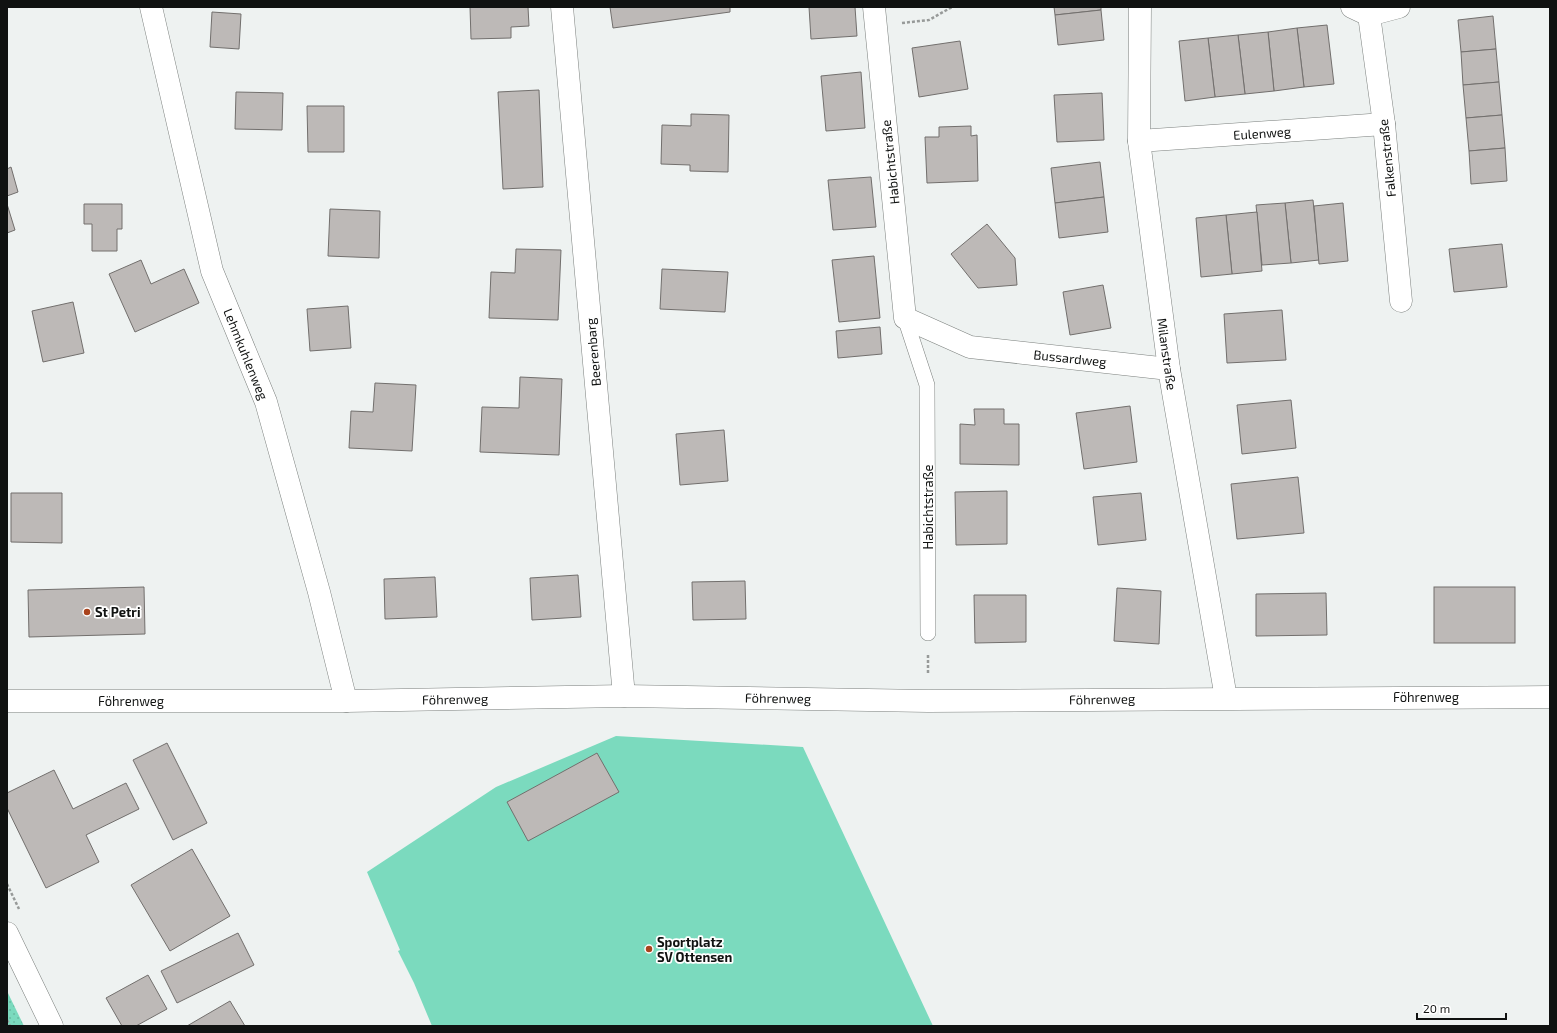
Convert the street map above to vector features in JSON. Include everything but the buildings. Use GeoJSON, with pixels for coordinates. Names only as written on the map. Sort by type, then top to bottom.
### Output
{"type":"FeatureCollection","features":[{"type":"Feature","properties":{"kind":"street","name":"Lehmkuhlenweg"},"geometry":{"type":"LineString","coordinates":[[151,7],[212,271],[266,402],[320,592],[346,701]]}},
{"type":"Feature","properties":{"kind":"street","name":"Beerenbarg"},"geometry":{"type":"LineString","coordinates":[[562,7],[624,696]]}},
{"type":"Feature","properties":{"kind":"street","name":"Milanstraße"},"geometry":{"type":"LineString","coordinates":[[1140,7],[1139,142],[1169,369],[1226,698]]}},
{"type":"Feature","properties":{"kind":"street","name":"Falkenstraße"},"geometry":{"type":"LineString","coordinates":[[1399,7],[1360,11],[1384,124],[1401,301]]}},
{"type":"Feature","properties":{"kind":"street","name":"Habichtstraße"},"geometry":{"type":"LineString","coordinates":[[875,16],[905,318]]}},
{"type":"Feature","properties":{"kind":"street","name":"Eulenweg"},"geometry":{"type":"LineString","coordinates":[[1139,142],[1384,124]]}},
{"type":"Feature","properties":{"kind":"street","name":"Bussardweg"},"geometry":{"type":"LineString","coordinates":[[905,318],[970,347],[1169,369]]}},
{"type":"Feature","properties":{"kind":"street","name":"Föhrenweg"},"geometry":{"type":"LineString","coordinates":[[7,701],[346,701],[624,696],[928,701],[1550,697]]}},
{"type":"Feature","properties":{"kind":"street"},"geometry":{"type":"LineString","coordinates":[[7,934],[52,1026]]}},
{"type":"Feature","properties":{"kind":"lane","name":"Habichtstraße"},"geometry":{"type":"LineString","coordinates":[[905,318],[927,385],[928,633]]}},
{"type":"Feature","properties":{"kind":"path"},"geometry":{"type":"LineString","coordinates":[[875,16],[929,20],[952,7]]}},
{"type":"Feature","properties":{"kind":"path"},"geometry":{"type":"LineString","coordinates":[[928,633],[928,701]]}},
{"type":"Feature","properties":{"kind":"path"},"geometry":{"type":"LineString","coordinates":[[7,1020],[10,1026]]}},
{"type":"Feature","properties":{"kind":"green space","name":"Sportplatz SV Ottensen"},"geometry":{"type":"Polygon","coordinates":[[[616,736],[803,747],[933,1026],[432,1026],[414,983],[398,951],[400,950],[367,872],[496,787],[616,736]]]}},
{"type":"Feature","properties":{"kind":"green space"},"geometry":{"type":"Polygon","coordinates":[[[7,991],[24,1026],[7,1026],[7,991]]]}},
{"type":"Feature","properties":{"kind":"place","name":"St Petri"},"geometry":{"type":"Point","coordinates":[87,612]}},
{"type":"Feature","properties":{"kind":"place","name":"Sportplatz SV Ottensen"},"geometry":{"type":"Point","coordinates":[649,949]}}]}
